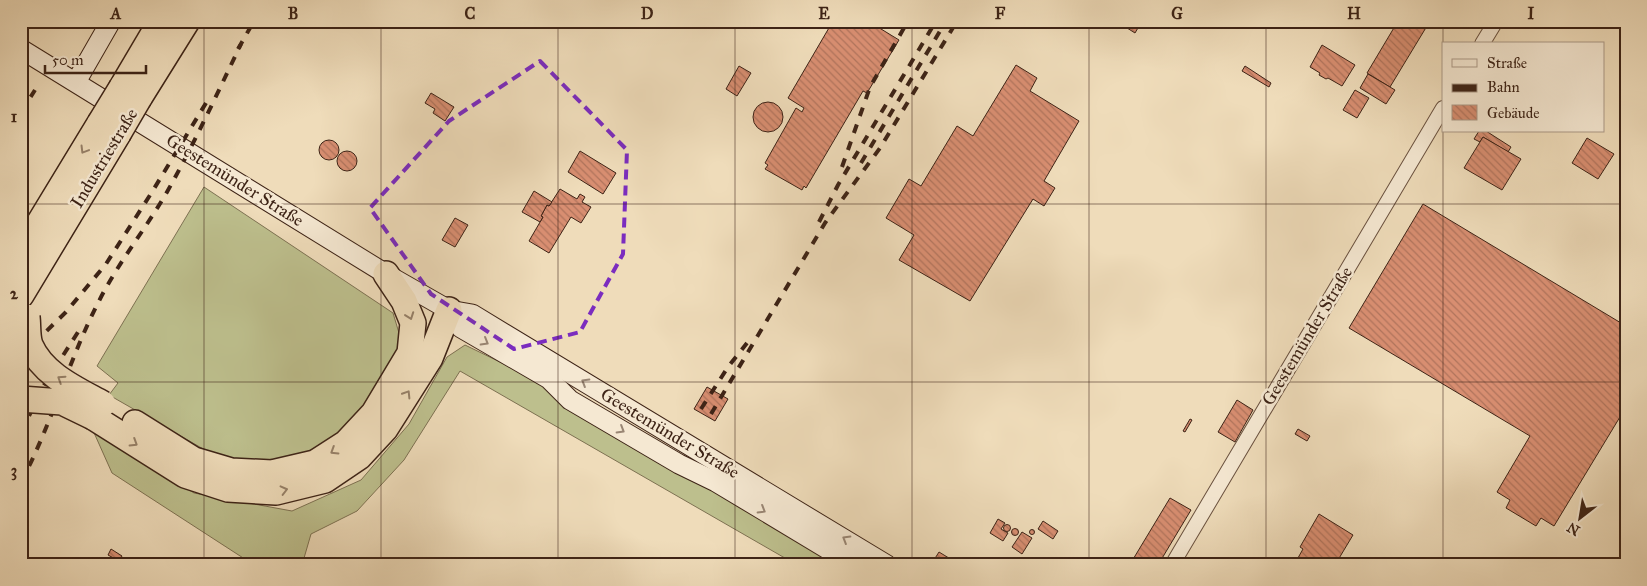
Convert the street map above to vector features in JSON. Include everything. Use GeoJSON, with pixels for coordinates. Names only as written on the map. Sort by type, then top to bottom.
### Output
{"type":"FeatureCollection","features":[{"type":"Feature","properties":{"kind":"highway","name":"Industriestraße"},"geometry":{"type":"LineString","coordinates":[[131,93],[161,21]]}},
{"type":"Feature","properties":{"kind":"highway","name":"Industriestraße"},"geometry":{"type":"LineString","coordinates":[[24,306],[30,303],[80,197],[109,129],[131,93],[187,21]]}},
{"type":"Feature","properties":{"kind":"highway","name":"Industriestraße"},"geometry":{"type":"LineString","coordinates":[[21,253],[68,176],[109,129]]}},
{"type":"Feature","properties":{"kind":"highway"},"geometry":{"type":"LineString","coordinates":[[21,219],[68,176]]}},
{"type":"Feature","properties":{"kind":"highway"},"geometry":{"type":"LineString","coordinates":[[386,274],[404,301],[413,323],[410,353]]}},
{"type":"Feature","properties":{"kind":"highway"},"geometry":{"type":"LineString","coordinates":[[24,306],[30,344],[40,360],[56,377],[185,476],[228,489],[276,492],[325,480],[359,457],[385,429],[430,358],[449,310]]}},
{"type":"Feature","properties":{"kind":"highway"},"geometry":{"type":"LineString","coordinates":[[21,399],[62,402],[98,410],[194,460],[231,471],[272,473],[315,463],[346,443],[374,413],[410,353],[449,310]]}},
{"type":"Feature","properties":{"kind":"street"},"geometry":{"type":"LineString","coordinates":[[76,82],[112,21]]}},
{"type":"Feature","properties":{"kind":"street"},"geometry":{"type":"LineString","coordinates":[[1483,42],[1496,21]]}},
{"type":"Feature","properties":{"kind":"street","name":"Geestemünder Straße"},"geometry":{"type":"LineString","coordinates":[[21,49],[386,274],[449,310],[472,314],[887,565]]}},
{"type":"Feature","properties":{"kind":"street","name":"Geestemünder Straße"},"geometry":{"type":"LineString","coordinates":[[1172,565],[1442,110]]}},
{"type":"Feature","properties":{"kind":"street","name":"Geestemünder Straße"},"geometry":{"type":"LineString","coordinates":[[449,310],[462,328],[549,379],[570,400],[679,464],[716,482],[854,565]]}},
{"type":"Feature","properties":{"kind":"highlighted area"},"geometry":{"type":"Polygon","coordinates":[[[540,61],[627,150],[623,254],[580,332],[514,349],[431,294],[370,208],[449,121],[540,61]]]}},
{"type":"Feature","properties":{"kind":"green space"},"geometry":{"type":"Polygon","coordinates":[[[204,187],[393,313],[402,343],[360,413],[333,439],[298,456],[265,465],[226,462],[109,395],[118,383],[97,366],[204,187]]]}},
{"type":"Feature","properties":{"kind":"green space"},"geometry":{"type":"Polygon","coordinates":[[[465,345],[539,381],[839,565],[797,565],[460,371],[404,460],[357,511],[311,534],[302,565],[254,565],[112,473],[91,426],[194,493],[292,511],[361,480],[409,424],[447,357],[465,345]]]}},
{"type":"Feature","properties":{"kind":"building"},"geometry":{"type":"Polygon","coordinates":[[[833,21],[868,21],[899,40],[867,93],[863,91],[806,188],[804,186],[802,190],[765,169],[768,165],[765,163],[796,108],[802,112],[804,108],[788,98],[833,21]]]}},
{"type":"Feature","properties":{"kind":"building"},"geometry":{"type":"Polygon","coordinates":[[[1116,21],[1142,21],[1135,33],[1116,21]]]}},
{"type":"Feature","properties":{"kind":"building"},"geometry":{"type":"Polygon","coordinates":[[[1398,21],[1430,21],[1390,87],[1367,73],[1398,21]]]}},
{"type":"Feature","properties":{"kind":"building"},"geometry":{"type":"Polygon","coordinates":[[[1322,45],[1355,65],[1342,86],[1319,75],[1320,73],[1310,67],[1322,45]]]}},
{"type":"Feature","properties":{"kind":"building"},"geometry":{"type":"Polygon","coordinates":[[[1016,65],[1037,78],[1030,91],[1079,121],[1044,181],[1055,188],[1044,206],[1033,199],[970,301],[899,260],[914,235],[886,218],[909,179],[921,186],[957,126],[973,136],[1016,65]]]}},
{"type":"Feature","properties":{"kind":"building"},"geometry":{"type":"Polygon","coordinates":[[[739,66],[751,73],[737,96],[726,89],[739,66]]]}},
{"type":"Feature","properties":{"kind":"building"},"geometry":{"type":"Polygon","coordinates":[[[1245,66],[1271,83],[1269,87],[1242,71],[1245,66]]]}},
{"type":"Feature","properties":{"kind":"building"},"geometry":{"type":"Polygon","coordinates":[[[1368,74],[1395,90],[1386,104],[1360,88],[1368,74]]]}},
{"type":"Feature","properties":{"kind":"building"},"geometry":{"type":"Polygon","coordinates":[[[1355,90],[1369,98],[1357,118],[1343,110],[1355,90]]]}},
{"type":"Feature","properties":{"kind":"building"},"geometry":{"type":"Polygon","coordinates":[[[431,93],[454,107],[445,121],[433,113],[435,109],[425,103],[431,93]]]}},
{"type":"Feature","properties":{"kind":"building"},"geometry":{"type":"Polygon","coordinates":[[[768,102],[779,106],[783,117],[779,128],[768,132],[757,128],[753,117],[757,106],[768,102]]]}},
{"type":"Feature","properties":{"kind":"building"},"geometry":{"type":"Polygon","coordinates":[[[1478,132],[1488,132],[1511,147],[1508,152],[1483,137],[1480,142],[1474,139],[1478,132]]]}},
{"type":"Feature","properties":{"kind":"building"},"geometry":{"type":"Polygon","coordinates":[[[1483,137],[1521,159],[1502,190],[1464,168],[1483,137]]]}},
{"type":"Feature","properties":{"kind":"building"},"geometry":{"type":"Polygon","coordinates":[[[1587,138],[1614,154],[1598,179],[1572,163],[1587,138]]]}},
{"type":"Feature","properties":{"kind":"building"},"geometry":{"type":"Polygon","coordinates":[[[329,140],[336,143],[339,150],[336,157],[329,160],[322,157],[319,150],[322,143],[329,140]]]}},
{"type":"Feature","properties":{"kind":"building"},"geometry":{"type":"Polygon","coordinates":[[[347,151],[354,154],[357,161],[354,168],[347,171],[340,168],[337,161],[340,154],[347,151]]]}},
{"type":"Feature","properties":{"kind":"building"},"geometry":{"type":"Polygon","coordinates":[[[580,151],[616,173],[603,194],[568,172],[580,151]]]}},
{"type":"Feature","properties":{"kind":"building"},"geometry":{"type":"Polygon","coordinates":[[[560,189],[577,199],[580,194],[585,197],[582,202],[591,207],[581,223],[571,217],[549,253],[529,241],[543,217],[541,216],[547,205],[549,206],[560,189]]]}},
{"type":"Feature","properties":{"kind":"building"},"geometry":{"type":"Polygon","coordinates":[[[534,191],[552,202],[549,206],[547,205],[540,222],[522,212],[534,191]]]}},
{"type":"Feature","properties":{"kind":"building"},"geometry":{"type":"Polygon","coordinates":[[[1423,204],[1626,326],[1626,407],[1554,526],[1541,518],[1536,526],[1506,508],[1510,500],[1497,492],[1530,436],[1349,328],[1423,204]]]}},
{"type":"Feature","properties":{"kind":"building"},"geometry":{"type":"Polygon","coordinates":[[[455,218],[468,225],[455,247],[442,240],[455,218]]]}},
{"type":"Feature","properties":{"kind":"building"},"geometry":{"type":"Polygon","coordinates":[[[707,387],[728,399],[715,421],[694,409],[707,387]]]}},
{"type":"Feature","properties":{"kind":"building"},"geometry":{"type":"Polygon","coordinates":[[[1237,400],[1253,410],[1235,442],[1218,432],[1237,400]]]}},
{"type":"Feature","properties":{"kind":"building"},"geometry":{"type":"Polygon","coordinates":[[[1190,419],[1192,420],[1185,432],[1183,431],[1190,419]]]}},
{"type":"Feature","properties":{"kind":"building"},"geometry":{"type":"Polygon","coordinates":[[[1298,429],[1310,436],[1307,441],[1295,434],[1298,429]]]}},
{"type":"Feature","properties":{"kind":"building"},"geometry":{"type":"Polygon","coordinates":[[[1170,498],[1191,510],[1158,565],[1139,565],[1132,561],[1170,498]]]}},
{"type":"Feature","properties":{"kind":"building"},"geometry":{"type":"Polygon","coordinates":[[[1319,514],[1353,535],[1335,565],[1294,565],[1303,549],[1300,547],[1319,514]]]}},
{"type":"Feature","properties":{"kind":"building"},"geometry":{"type":"Polygon","coordinates":[[[998,519],[1005,523],[1001,529],[1008,533],[1003,541],[990,533],[998,519]]]}},
{"type":"Feature","properties":{"kind":"building"},"geometry":{"type":"Polygon","coordinates":[[[1043,521],[1058,531],[1053,539],[1038,529],[1043,521]]]}},
{"type":"Feature","properties":{"kind":"building"},"geometry":{"type":"Polygon","coordinates":[[[1007,525],[1010,528],[1007,531],[1004,528],[1007,525]]]}},
{"type":"Feature","properties":{"kind":"building"},"geometry":{"type":"Polygon","coordinates":[[[1015,529],[1018,532],[1015,535],[1012,532],[1015,529]]]}},
{"type":"Feature","properties":{"kind":"building"},"geometry":{"type":"Polygon","coordinates":[[[1032,529],[1035,532],[1032,535],[1029,532],[1032,529]]]}},
{"type":"Feature","properties":{"kind":"building"},"geometry":{"type":"Polygon","coordinates":[[[1022,532],[1032,538],[1022,554],[1012,547],[1022,532]]]}},
{"type":"Feature","properties":{"kind":"building"},"geometry":{"type":"Polygon","coordinates":[[[111,549],[122,556],[119,561],[108,555],[111,549]]]}},
{"type":"Feature","properties":{"kind":"building"},"geometry":{"type":"Polygon","coordinates":[[[939,552],[957,563],[955,565],[935,565],[932,563],[939,552]]]}},
{"type":"Feature","properties":{"kind":"railway"},"geometry":{"type":"LineString","coordinates":[[238,49],[254,21]]}},
{"type":"Feature","properties":{"kind":"railway"},"geometry":{"type":"LineString","coordinates":[[842,167],[870,87],[908,21]]}},
{"type":"Feature","properties":{"kind":"railway"},"geometry":{"type":"LineString","coordinates":[[819,222],[838,185],[936,21]]}},
{"type":"Feature","properties":{"kind":"railway"},"geometry":{"type":"LineString","coordinates":[[861,163],[946,21]]}},
{"type":"Feature","properties":{"kind":"railway"},"geometry":{"type":"LineString","coordinates":[[711,414],[825,223],[880,148],[957,21]]}},
{"type":"Feature","properties":{"kind":"railway"},"geometry":{"type":"LineString","coordinates":[[21,482],[99,301],[167,192],[241,44]]}},
{"type":"Feature","properties":{"kind":"railway"},"geometry":{"type":"LineString","coordinates":[[21,95],[27,85]]}},
{"type":"Feature","properties":{"kind":"railway"},"geometry":{"type":"LineString","coordinates":[[21,112],[35,90]]}},
{"type":"Feature","properties":{"kind":"railway"},"geometry":{"type":"LineString","coordinates":[[21,356],[66,312],[106,264],[206,103]]}},
{"type":"Feature","properties":{"kind":"railway"},"geometry":{"type":"LineString","coordinates":[[21,413],[39,393],[80,329]]}},
{"type":"Feature","properties":{"kind":"railway"},"geometry":{"type":"LineString","coordinates":[[701,409],[728,367],[747,343]]}},
{"type":"Feature","properties":{"kind":"railway"},"geometry":{"type":"LineString","coordinates":[[21,432],[35,404]]}}]}
